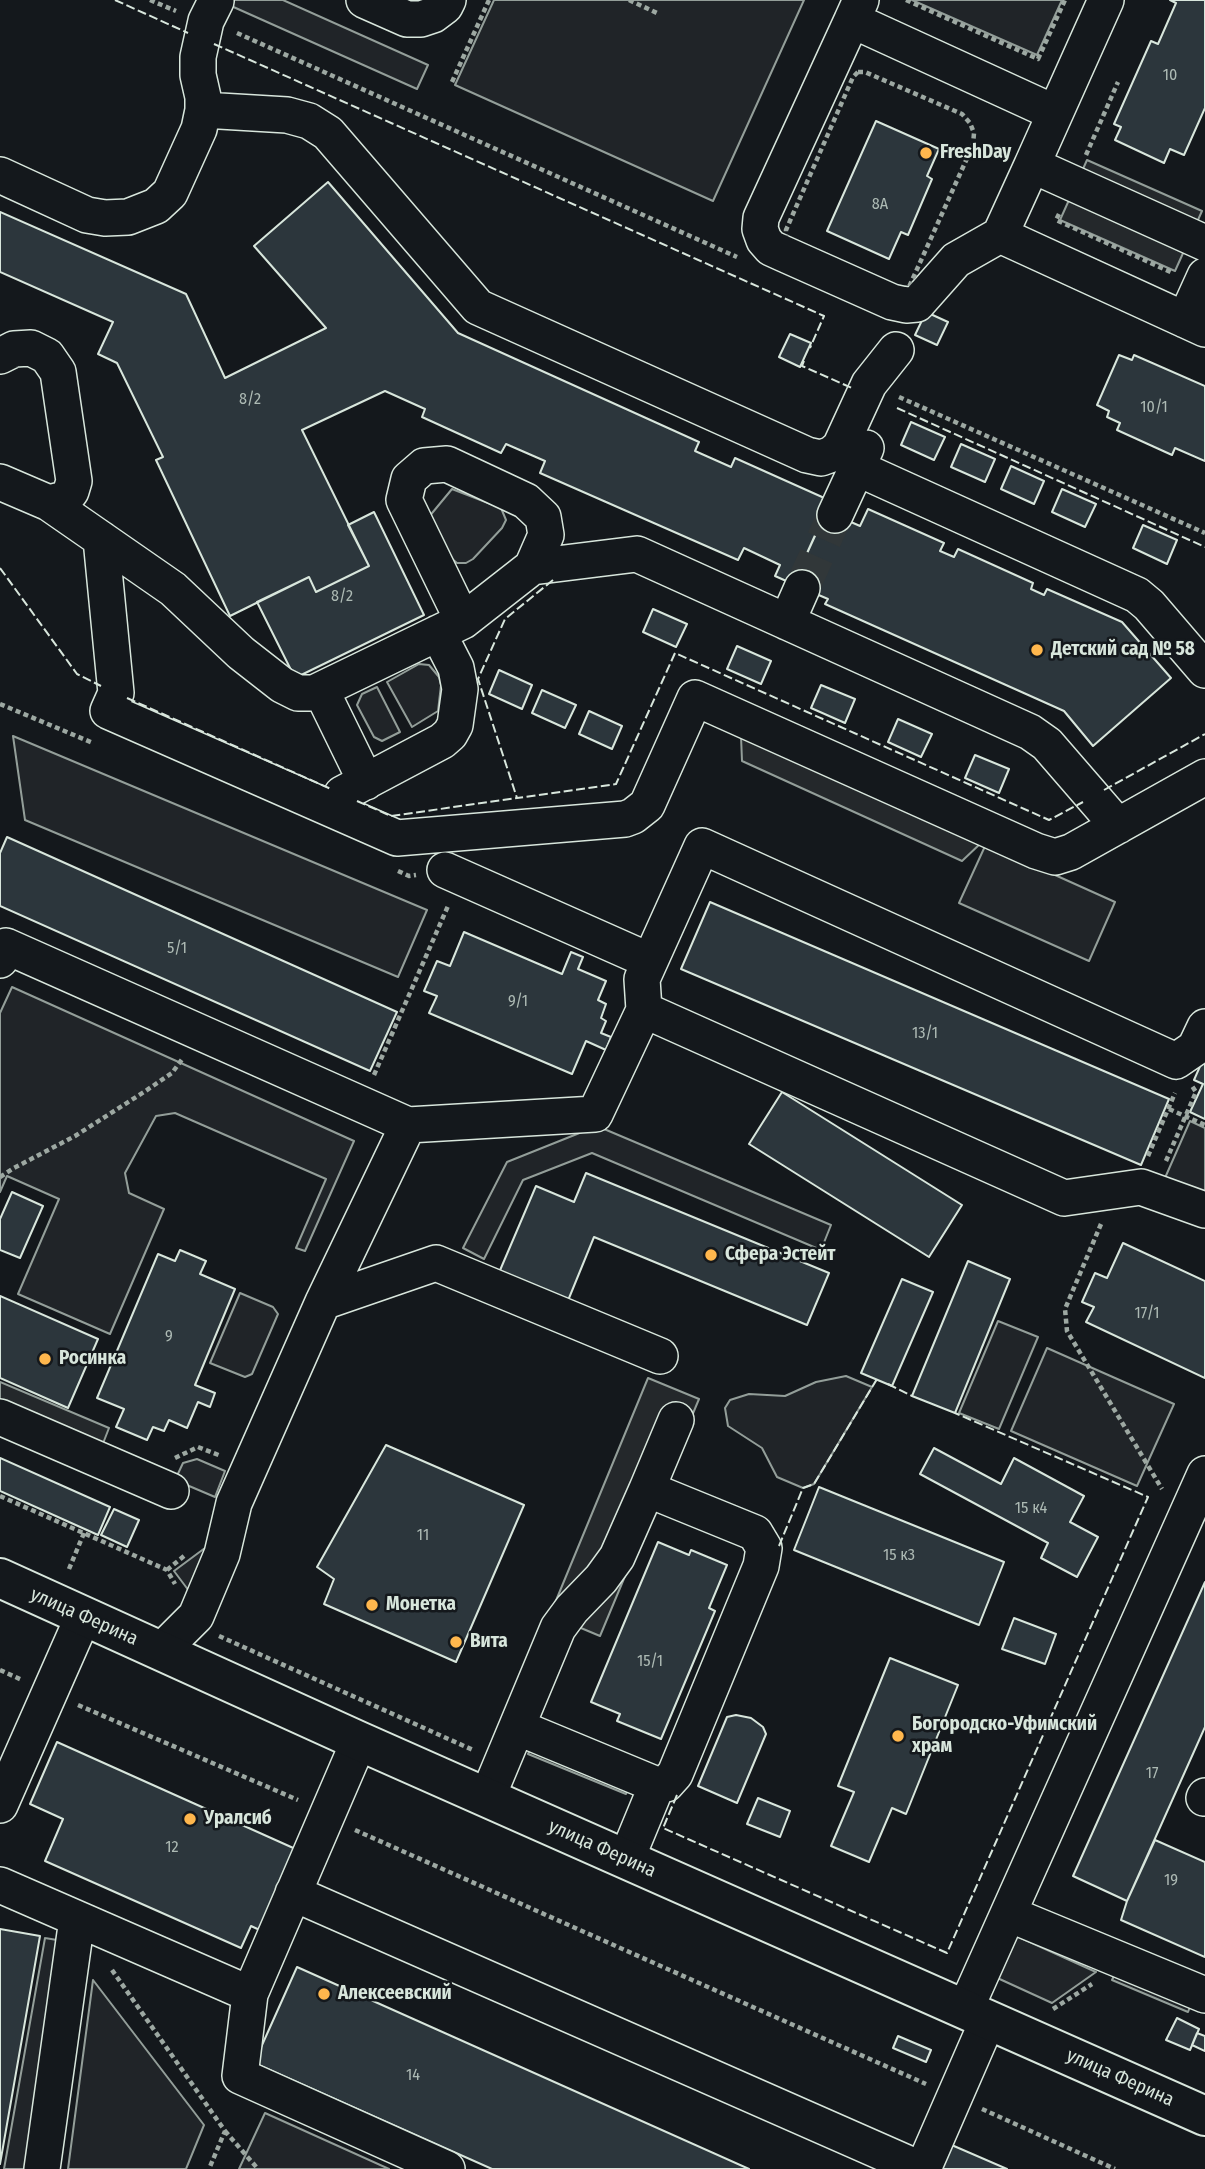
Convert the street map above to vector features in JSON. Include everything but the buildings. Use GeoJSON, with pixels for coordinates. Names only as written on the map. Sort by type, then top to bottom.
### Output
{"type":"FeatureCollection","features":[{"type":"Feature","properties":{"kind":"main road","name":"улица Ферина"},"geometry":{"type":"LineString","coordinates":[[0,1578],[359,1741],[1205,2116]]}},
{"type":"Feature","properties":{"kind":"lane"},"geometry":{"type":"LineString","coordinates":[[365,0],[407,19],[421,19],[433,15],[445,6],[448,0]]}},
{"type":"Feature","properties":{"kind":"lane"},"geometry":{"type":"LineString","coordinates":[[203,110],[287,115],[309,121],[328,134],[478,307],[807,455],[821,457],[832,454],[840,447],[869,384],[896,350],[917,304],[956,260],[1000,235],[1106,0]]}},
{"type":"Feature","properties":{"kind":"lane"},"geometry":{"type":"LineString","coordinates":[[0,175],[88,215],[128,218],[156,206],[170,193],[199,129],[203,110],[198,57],[213,5]]}},
{"type":"Feature","properties":{"kind":"lane"},"geometry":{"type":"LineString","coordinates":[[917,304],[892,302],[771,248],[760,229],[761,218],[856,10],[1055,113]]}},
{"type":"Feature","properties":{"kind":"lane"},"geometry":{"type":"LineString","coordinates":[[1032,165],[1205,243]]}},
{"type":"Feature","properties":{"kind":"lane"},"geometry":{"type":"LineString","coordinates":[[1000,235],[1195,324],[1205,276]]}},
{"type":"Feature","properties":{"kind":"lane"},"geometry":{"type":"LineString","coordinates":[[0,356],[14,349],[32,348],[47,356],[58,372],[74,481],[65,499],[49,503]]}},
{"type":"Feature","properties":{"kind":"lane"},"geometry":{"type":"LineString","coordinates":[[835,515],[890,393],[896,350]]}},
{"type":"Feature","properties":{"kind":"lane"},"geometry":{"type":"LineString","coordinates":[[321,690],[354,788],[442,741],[455,725],[460,689],[450,627],[404,500],[409,479],[424,466],[447,464],[526,501],[543,517],[546,535],[532,567]]}},
{"type":"Feature","properties":{"kind":"lane"},"geometry":{"type":"LineString","coordinates":[[857,468],[1138,595],[1205,670]]}},
{"type":"Feature","properties":{"kind":"lane"},"geometry":{"type":"LineString","coordinates":[[0,482],[49,503],[173,589],[241,653],[282,685],[298,693],[321,690],[450,627],[532,567],[636,554],[1030,732],[1048,744],[1118,826]]}},
{"type":"Feature","properties":{"kind":"lane"},"geometry":{"type":"LineString","coordinates":[[101,539],[116,693],[108,711],[397,838],[625,819],[633,816],[647,805],[695,698],[1036,851],[1055,857],[1071,852],[1205,777]]}},
{"type":"Feature","properties":{"kind":"lane"},"geometry":{"type":"LineString","coordinates":[[787,622],[802,588]]}},
{"type":"Feature","properties":{"kind":"lane"},"geometry":{"type":"LineString","coordinates":[[0,960],[6,946],[408,1125],[595,1114],[644,1010],[642,979],[702,846],[1176,1061],[1195,1048],[1205,1027]]}},
{"type":"Feature","properties":{"kind":"lane"},"geometry":{"type":"LineString","coordinates":[[453,873],[650,961]]}},
{"type":"Feature","properties":{"kind":"lane"},"geometry":{"type":"LineString","coordinates":[[644,1010],[1065,1198],[1141,1186],[1149,1177],[1205,1210]]}},
{"type":"Feature","properties":{"kind":"lane"},"geometry":{"type":"LineString","coordinates":[[161,1651],[195,1616],[222,1554],[234,1503],[323,1302],[408,1125]]}},
{"type":"Feature","properties":{"kind":"lane"},"geometry":{"type":"LineString","coordinates":[[323,1302],[436,1263],[660,1356]]}},
{"type":"Feature","properties":{"kind":"lane"},"geometry":{"type":"LineString","coordinates":[[0,1417],[171,1491]]}},
{"type":"Feature","properties":{"kind":"lane"},"geometry":{"type":"LineString","coordinates":[[487,1798],[558,1628],[617,1557],[676,1420]]}},
{"type":"Feature","properties":{"kind":"lane"},"geometry":{"type":"LineString","coordinates":[[293,1893],[921,2169],[955,2097],[976,2015],[1009,1914],[1205,1474]]}},
{"type":"Feature","properties":{"kind":"lane"},"geometry":{"type":"LineString","coordinates":[[517,1727],[657,1785],[666,1784],[675,1774],[764,1556],[764,1548],[755,1534],[647,1489]]}},
{"type":"Feature","properties":{"kind":"lane"},"geometry":{"type":"LineString","coordinates":[[0,1805],[12,1744],[51,1692],[83,1617]]}},
{"type":"Feature","properties":{"kind":"lane"},"geometry":{"type":"LineString","coordinates":[[359,1741],[250,1994],[240,2076],[447,2169]]}},
{"type":"Feature","properties":{"kind":"lane"},"geometry":{"type":"LineString","coordinates":[[626,1860],[657,1785]]}},
{"type":"Feature","properties":{"kind":"lane"},"geometry":{"type":"LineString","coordinates":[[0,1885],[250,1994]]}},
{"type":"Feature","properties":{"kind":"lane"},"geometry":{"type":"LineString","coordinates":[[1009,1914],[1205,1995]]}},
{"type":"Feature","properties":{"kind":"lane"},"geometry":{"type":"LineString","coordinates":[[42,2169],[77,1919]]}},
{"type":"Feature","properties":{"kind":"path"},"geometry":{"type":"LineString","coordinates":[[150,0],[186,16],[213,5],[234,32],[742,260]]}},
{"type":"Feature","properties":{"kind":"path"},"geometry":{"type":"LineString","coordinates":[[453,82],[489,0]]}},
{"type":"Feature","properties":{"kind":"path"},"geometry":{"type":"LineString","coordinates":[[629,0],[657,13]]}},
{"type":"Feature","properties":{"kind":"path"},"geometry":{"type":"LineString","coordinates":[[906,0],[1038,59],[1065,0]]}},
{"type":"Feature","properties":{"kind":"path"},"geometry":{"type":"LineString","coordinates":[[858,72],[865,72],[962,114],[970,122],[974,133],[973,145],[904,293],[897,294],[793,247],[787,240],[786,230],[858,72]]}},
{"type":"Feature","properties":{"kind":"path"},"geometry":{"type":"LineString","coordinates":[[890,393],[1205,533]]}},
{"type":"Feature","properties":{"kind":"path"},"geometry":{"type":"LineString","coordinates":[[362,1103],[453,873]]}},
{"type":"Feature","properties":{"kind":"path"},"geometry":{"type":"LineString","coordinates":[[0,1177],[75,1136],[172,1073],[200,1032]]}},
{"type":"Feature","properties":{"kind":"path"},"geometry":{"type":"LineString","coordinates":[[1149,1177],[1178,1086]]}},
{"type":"Feature","properties":{"kind":"path"},"geometry":{"type":"LineString","coordinates":[[1149,1177],[1196,1092]]}},
{"type":"Feature","properties":{"kind":"path"},"geometry":{"type":"LineString","coordinates":[[1169,1109],[1205,1125]]}},
{"type":"Feature","properties":{"kind":"path"},"geometry":{"type":"LineString","coordinates":[[1110,1192],[1107,1209],[1065,1309],[1067,1331],[1165,1494]]}},
{"type":"Feature","properties":{"kind":"path"},"geometry":{"type":"LineString","coordinates":[[0,1496],[167,1570],[195,1616]]}},
{"type":"Feature","properties":{"kind":"path"},"geometry":{"type":"LineString","coordinates":[[69,1569],[83,1533]]}},
{"type":"Feature","properties":{"kind":"path"},"geometry":{"type":"LineString","coordinates":[[0,1670],[303,1803],[379,1841],[1115,2169]]}},
{"type":"Feature","properties":{"kind":"path"},"geometry":{"type":"LineString","coordinates":[[109,1966],[225,2131],[258,2169]]}},
{"type":"Feature","properties":{"kind":"path"},"geometry":{"type":"LineString","coordinates":[[1042,2005],[1054,2010],[1096,1981]]}},
{"type":"Feature","properties":{"kind":"path"},"geometry":{"type":"LineString","coordinates":[[209,2169],[225,2131]]}},
{"type":"Feature","properties":{"kind":"shaded area"},"geometry":{"type":"Polygon","coordinates":[[[231,0],[283,0],[428,65],[417,89],[229,5],[231,0]]]}},
{"type":"Feature","properties":{"kind":"shaded area"},"geometry":{"type":"Polygon","coordinates":[[[494,0],[804,0],[713,201],[455,85],[494,0]]]}},
{"type":"Feature","properties":{"kind":"shaded area"},"geometry":{"type":"Polygon","coordinates":[[[912,0],[1062,0],[1037,55],[912,0]]]}},
{"type":"Feature","properties":{"kind":"shaded area"},"geometry":{"type":"Polygon","coordinates":[[[1087,160],[1202,211],[1175,271],[1060,220],[1087,160]]]}},
{"type":"Feature","properties":{"kind":"shaded area"},"geometry":{"type":"Polygon","coordinates":[[[452,489],[501,508],[506,520],[502,528],[466,563],[457,563],[451,558],[428,518],[452,489]]]}},
{"type":"Feature","properties":{"kind":"shaded area"},"geometry":{"type":"Polygon","coordinates":[[[419,664],[429,665],[439,677],[441,685],[438,711],[412,727],[387,682],[419,664]]]}},
{"type":"Feature","properties":{"kind":"shaded area"},"geometry":{"type":"Polygon","coordinates":[[[377,687],[400,732],[382,741],[374,737],[357,705],[362,694],[377,687]]]}},
{"type":"Feature","properties":{"kind":"shaded area"},"geometry":{"type":"Polygon","coordinates":[[[13,736],[427,910],[398,977],[25,820],[13,736]]]}},
{"type":"Feature","properties":{"kind":"shaded area"},"geometry":{"type":"Polygon","coordinates":[[[741,736],[981,843],[962,861],[742,761],[741,736]]]}},
{"type":"Feature","properties":{"kind":"shaded area"},"geometry":{"type":"Polygon","coordinates":[[[986,844],[1115,902],[1089,961],[959,903],[986,844]]]}},
{"type":"Feature","properties":{"kind":"shaded area"},"geometry":{"type":"Polygon","coordinates":[[[12,987],[354,1141],[305,1251],[296,1248],[326,1179],[175,1113],[156,1116],[125,1173],[129,1193],[164,1209],[110,1334],[18,1294],[59,1199],[7,1176],[0,1192],[0,1013],[12,987]]]}},
{"type":"Feature","properties":{"kind":"shaded area"},"geometry":{"type":"Polygon","coordinates":[[[1190,1121],[1205,1128],[1205,1203],[1161,1187],[1190,1121]]]}},
{"type":"Feature","properties":{"kind":"shaded area"},"geometry":{"type":"Polygon","coordinates":[[[597,1126],[831,1225],[821,1250],[592,1153],[523,1180],[484,1259],[463,1248],[507,1162],[597,1126]]]}},
{"type":"Feature","properties":{"kind":"shaded area"},"geometry":{"type":"Polygon","coordinates":[[[240,1293],[273,1307],[278,1314],[252,1374],[245,1377],[210,1363],[240,1293]]]}},
{"type":"Feature","properties":{"kind":"shaded area"},"geometry":{"type":"Polygon","coordinates":[[[998,1321],[1038,1337],[999,1429],[959,1413],[998,1321]]]}},
{"type":"Feature","properties":{"kind":"shaded area"},"geometry":{"type":"Polygon","coordinates":[[[1047,1348],[1174,1404],[1137,1486],[1011,1431],[1047,1348]]]}},
{"type":"Feature","properties":{"kind":"shaded area"},"geometry":{"type":"Polygon","coordinates":[[[846,1376],[872,1387],[814,1484],[803,1488],[777,1477],[762,1448],[728,1426],[725,1408],[730,1400],[749,1394],[785,1396],[816,1382],[846,1376]]]}},
{"type":"Feature","properties":{"kind":"shaded area"},"geometry":{"type":"Polygon","coordinates":[[[648,1378],[699,1399],[600,1636],[550,1615],[648,1378]]]}},
{"type":"Feature","properties":{"kind":"shaded area"},"geometry":{"type":"Polygon","coordinates":[[[0,1382],[109,1428],[102,1446],[0,1403],[0,1382]]]}},
{"type":"Feature","properties":{"kind":"shaded area"},"geometry":{"type":"Polygon","coordinates":[[[197,1459],[225,1471],[215,1497],[175,1480],[183,1463],[197,1459]]]}},
{"type":"Feature","properties":{"kind":"shaded area"},"geometry":{"type":"Polygon","coordinates":[[[209,1545],[195,1599],[174,1571],[209,1545]]]}},
{"type":"Feature","properties":{"kind":"shaded area"},"geometry":{"type":"Polygon","coordinates":[[[534,1741],[631,1781],[626,1794],[528,1754],[534,1741]]]}},
{"type":"Feature","properties":{"kind":"shaded area"},"geometry":{"type":"Polygon","coordinates":[[[1012,1934],[1096,1972],[1052,2003],[993,1976],[1012,1934]]]}},
{"type":"Feature","properties":{"kind":"shaded area"},"geometry":{"type":"Polygon","coordinates":[[[45,1938],[63,1941],[25,2169],[4,2169],[45,1938]]]}},
{"type":"Feature","properties":{"kind":"shaded area"},"geometry":{"type":"Polygon","coordinates":[[[1118,1967],[1193,1999],[1188,2012],[1112,1980],[1118,1967]]]}},
{"type":"Feature","properties":{"kind":"shaded area"},"geometry":{"type":"Polygon","coordinates":[[[93,1980],[204,2125],[186,2169],[68,2169],[93,1980]]]}},
{"type":"Feature","properties":{"kind":"shaded area"},"geometry":{"type":"Polygon","coordinates":[[[265,2113],[389,2169],[239,2169],[265,2113]]]}},
{"type":"Feature","properties":{"kind":"tunnel"},"geometry":{"type":"LineString","coordinates":[[802,588],[835,515]]}},
{"type":"Feature","properties":{"kind":"fence"},"geometry":{"type":"LineString","coordinates":[[115,0],[188,33]]}},
{"type":"Feature","properties":{"kind":"fence"},"geometry":{"type":"LineString","coordinates":[[214,44],[824,316],[810,348]]}},
{"type":"Feature","properties":{"kind":"fence"},"geometry":{"type":"LineString","coordinates":[[804,361],[802,366],[852,388]]}},
{"type":"Feature","properties":{"kind":"fence"},"geometry":{"type":"LineString","coordinates":[[897,408],[1205,547]]}},
{"type":"Feature","properties":{"kind":"fence"},"geometry":{"type":"LineString","coordinates":[[0,568],[77,674],[101,686]]}},
{"type":"Feature","properties":{"kind":"fence"},"geometry":{"type":"LineString","coordinates":[[553,580],[505,619],[478,679],[517,798],[616,784],[675,653],[1049,820],[1083,802]]}},
{"type":"Feature","properties":{"kind":"fence"},"geometry":{"type":"LineString","coordinates":[[127,698],[331,789]]}},
{"type":"Feature","properties":{"kind":"fence"},"geometry":{"type":"LineString","coordinates":[[1104,790],[1205,734]]}},
{"type":"Feature","properties":{"kind":"fence"},"geometry":{"type":"LineString","coordinates":[[357,801],[391,816],[517,798]]}},
{"type":"Feature","properties":{"kind":"fence"},"geometry":{"type":"LineString","coordinates":[[779,1546],[803,1488],[814,1484],[877,1379],[879,1380]]}},
{"type":"Feature","properties":{"kind":"fence"},"geometry":{"type":"LineString","coordinates":[[888,1384],[912,1396]]}},
{"type":"Feature","properties":{"kind":"fence"},"geometry":{"type":"LineString","coordinates":[[677,1795],[663,1828],[947,1953],[1148,1497],[955,1413]]}},
{"type":"Feature","properties":{"kind":"place","name":"FreshDay"},"geometry":{"type":"Point","coordinates":[926,153]}},
{"type":"Feature","properties":{"kind":"place","name":"Детский сад № 58"},"geometry":{"type":"Point","coordinates":[1037,650]}},
{"type":"Feature","properties":{"kind":"place","name":"Сфера Эстейт"},"geometry":{"type":"Point","coordinates":[711,1255]}},
{"type":"Feature","properties":{"kind":"place","name":"Росинка"},"geometry":{"type":"Point","coordinates":[45,1359]}},
{"type":"Feature","properties":{"kind":"place","name":"Монетка"},"geometry":{"type":"Point","coordinates":[372,1605]}},
{"type":"Feature","properties":{"kind":"place","name":"Вита"},"geometry":{"type":"Point","coordinates":[456,1642]}},
{"type":"Feature","properties":{"kind":"place","name":"Богородско-Уфимский храм"},"geometry":{"type":"Point","coordinates":[898,1736]}},
{"type":"Feature","properties":{"kind":"place","name":"Уралсиб"},"geometry":{"type":"Point","coordinates":[190,1819]}},
{"type":"Feature","properties":{"kind":"place","name":"Алексеевский"},"geometry":{"type":"Point","coordinates":[324,1994]}}]}
